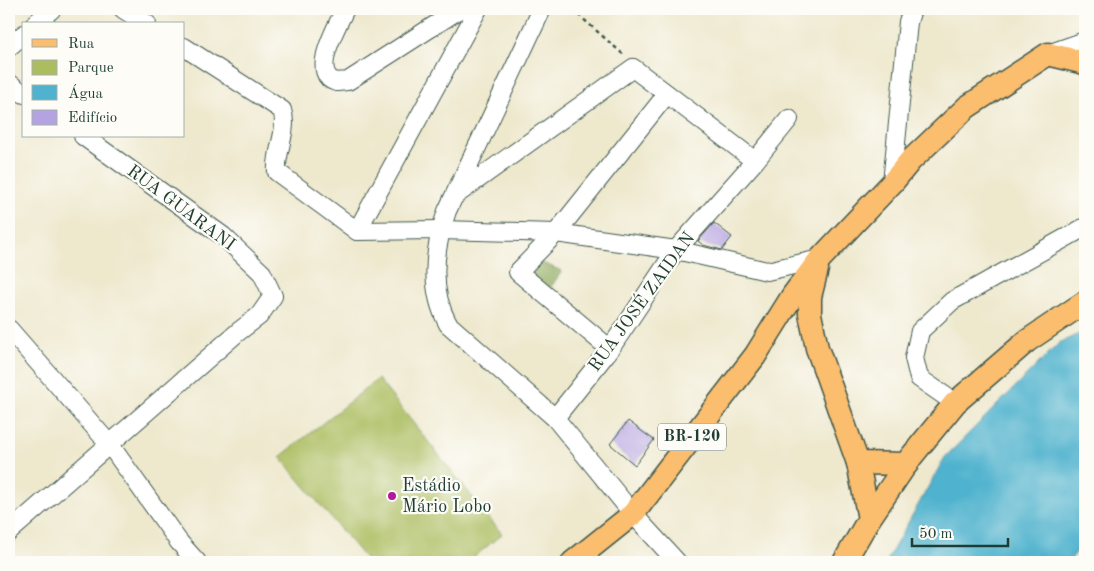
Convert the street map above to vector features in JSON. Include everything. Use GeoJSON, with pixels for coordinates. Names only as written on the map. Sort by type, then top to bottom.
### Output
{"type":"FeatureCollection","features":[{"type":"Feature","properties":{"kind":"main road"},"geometry":{"type":"LineString","coordinates":[[869,518],[858,463],[818,348],[810,314],[810,297],[820,259],[892,183],[910,161],[967,107],[1048,54],[1085,63]]}},
{"type":"Feature","properties":{"kind":"main road","name":"BR-120"},"geometry":{"type":"LineString","coordinates":[[573,562],[633,514],[755,356],[793,295],[820,259]]}},
{"type":"Feature","properties":{"kind":"main road"},"geometry":{"type":"LineString","coordinates":[[844,562],[869,518],[909,461],[949,410],[1027,341],[1085,302]]}},
{"type":"Feature","properties":{"kind":"main road"},"geometry":{"type":"LineString","coordinates":[[858,463],[909,461]]}},
{"type":"Feature","properties":{"kind":"street"},"geometry":{"type":"LineString","coordinates":[[37,22],[52,9]]}},
{"type":"Feature","properties":{"kind":"street"},"geometry":{"type":"LineString","coordinates":[[123,9],[144,22]]}},
{"type":"Feature","properties":{"kind":"street"},"geometry":{"type":"LineString","coordinates":[[345,9],[325,52],[324,66],[327,76],[336,82],[348,81],[460,9]]}},
{"type":"Feature","properties":{"kind":"street"},"geometry":{"type":"LineString","coordinates":[[366,231],[478,9]]}},
{"type":"Feature","properties":{"kind":"street"},"geometry":{"type":"LineString","coordinates":[[542,9],[453,197],[440,230],[436,253],[437,295],[441,310],[448,324],[555,418],[633,514],[677,562]]}},
{"type":"Feature","properties":{"kind":"street"},"geometry":{"type":"LineString","coordinates":[[892,183],[908,22],[912,9]]}},
{"type":"Feature","properties":{"kind":"street"},"geometry":{"type":"LineString","coordinates":[[9,47],[22,36]]}},
{"type":"Feature","properties":{"kind":"street"},"geometry":{"type":"LineString","coordinates":[[1048,54],[1085,41]]}},
{"type":"Feature","properties":{"kind":"street"},"geometry":{"type":"LineString","coordinates":[[185,48],[282,110],[285,119],[276,162],[277,172],[366,231],[440,230],[556,233],[676,250],[767,271],[820,259]]}},
{"type":"Feature","properties":{"kind":"street"},"geometry":{"type":"LineString","coordinates":[[453,197],[633,68],[755,162]]}},
{"type":"Feature","properties":{"kind":"street"},"geometry":{"type":"LineString","coordinates":[[9,83],[22,93]]}},
{"type":"Feature","properties":{"kind":"street"},"geometry":{"type":"LineString","coordinates":[[610,349],[518,272],[556,233],[667,94]]}},
{"type":"Feature","properties":{"kind":"street","name":"RUA JOSÉ ZAIDAN"},"geometry":{"type":"LineString","coordinates":[[555,418],[610,349],[676,250],[755,162],[789,118]]}},
{"type":"Feature","properties":{"kind":"street","name":"RUA GUARANI"},"geometry":{"type":"LineString","coordinates":[[86,138],[223,236],[262,272],[273,296],[259,316],[238,332],[110,445]]}},
{"type":"Feature","properties":{"kind":"street"},"geometry":{"type":"LineString","coordinates":[[949,410],[919,378],[914,358],[920,331],[952,301],[1085,227]]}},
{"type":"Feature","properties":{"kind":"street"},"geometry":{"type":"LineString","coordinates":[[9,329],[110,445],[179,542],[197,562]]}},
{"type":"Feature","properties":{"kind":"street"},"geometry":{"type":"LineString","coordinates":[[9,532],[110,445]]}},
{"type":"Feature","properties":{"kind":"path"},"geometry":{"type":"LineString","coordinates":[[572,9],[624,54],[633,68]]}},
{"type":"Feature","properties":{"kind":"green space"},"geometry":{"type":"Polygon","coordinates":[[[535,260],[562,271],[549,290],[523,273],[535,260]]]}},
{"type":"Feature","properties":{"kind":"green space","name":"Estádio Mário Lobo"},"geometry":{"type":"Polygon","coordinates":[[[378,379],[502,534],[468,562],[368,562],[280,457],[378,379]]]}},
{"type":"Feature","properties":{"kind":"water"},"geometry":{"type":"Polygon","coordinates":[[[1085,331],[1085,540],[1069,562],[886,562],[945,457],[1059,343],[1085,331]]]}},
{"type":"Feature","properties":{"kind":"building"},"geometry":{"type":"Polygon","coordinates":[[[714,223],[732,237],[722,250],[703,245],[698,241],[714,223]]]}},
{"type":"Feature","properties":{"kind":"building"},"geometry":{"type":"Polygon","coordinates":[[[628,421],[654,440],[635,465],[610,444],[628,421]]]}},
{"type":"Feature","properties":{"kind":"place","name":"Estádio Mário Lobo"},"geometry":{"type":"Point","coordinates":[392,496]}}]}
